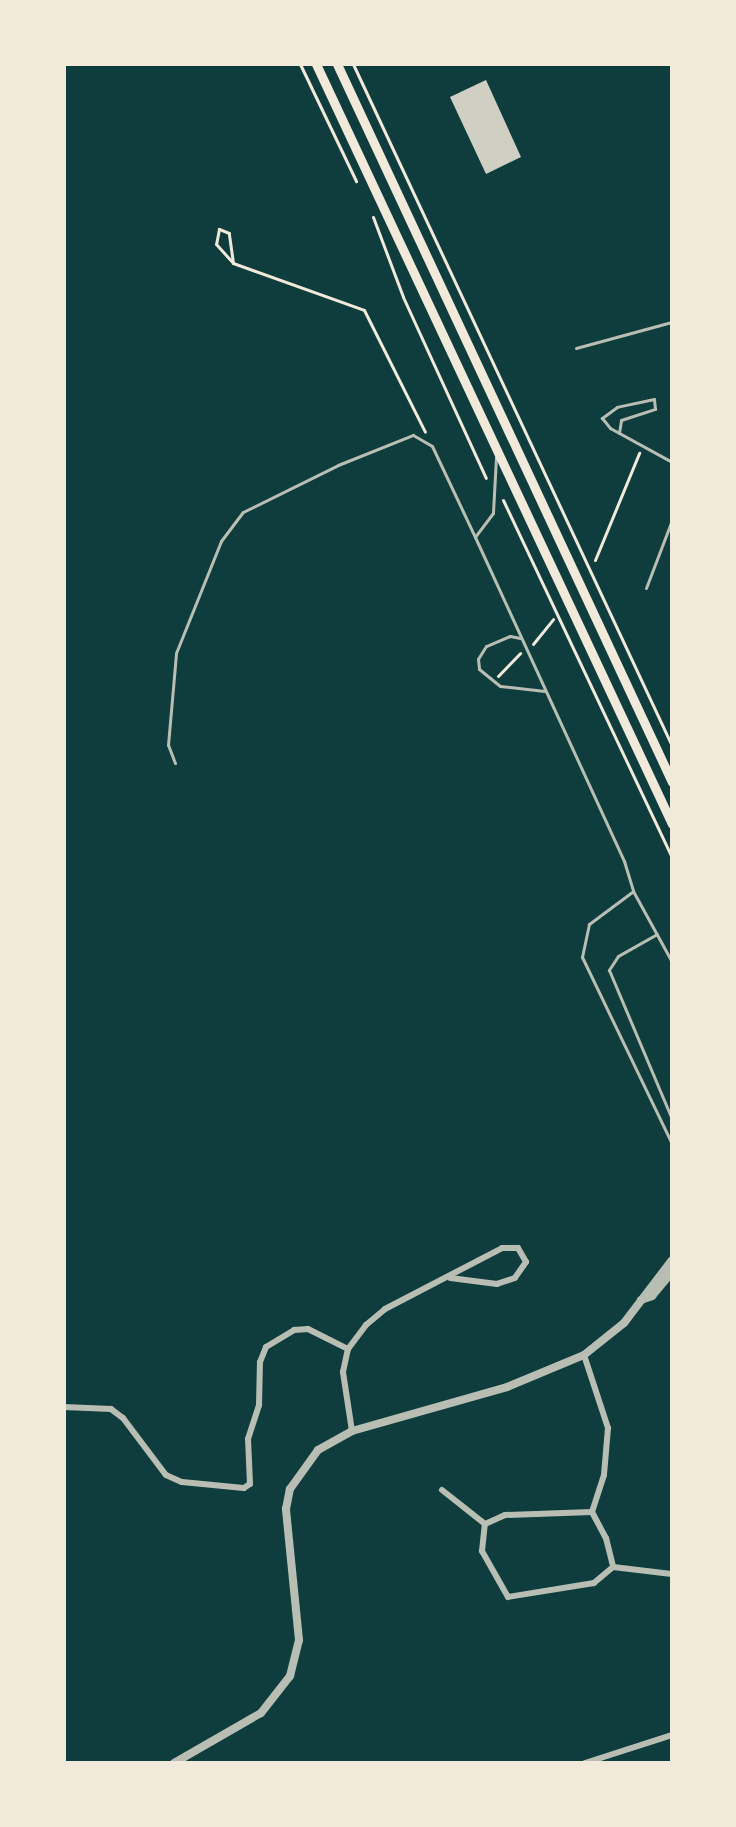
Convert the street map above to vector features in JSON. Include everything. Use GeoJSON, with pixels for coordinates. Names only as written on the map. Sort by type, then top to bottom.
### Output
{"type":"FeatureCollection","features":[{"type":"Feature","properties":{"kind":"main road"},"geometry":{"type":"LineString","coordinates":[[316,64],[672,824]]}},
{"type":"Feature","properties":{"kind":"main road"},"geometry":{"type":"LineString","coordinates":[[337,64],[672,782]]}},
{"type":"Feature","properties":{"kind":"street"},"geometry":{"type":"LineString","coordinates":[[352,1431],[343,1388],[348,1349],[385,1309],[450,1278],[502,1248],[518,1248],[526,1262],[515,1278],[497,1284],[450,1278]]}},
{"type":"Feature","properties":{"kind":"street"},"geometry":{"type":"LineString","coordinates":[[174,1763],[261,1713],[290,1676],[299,1640],[285,1526],[290,1489],[318,1450],[352,1431],[507,1387],[584,1355],[624,1323],[672,1260]]}},
{"type":"Feature","properties":{"kind":"street"},"geometry":{"type":"LineString","coordinates":[[641,1300],[652,1296],[672,1272]]}},
{"type":"Feature","properties":{"kind":"street"},"geometry":{"type":"LineString","coordinates":[[64,1407],[111,1409],[166,1475],[182,1482],[244,1488],[250,1484],[248,1439],[259,1405],[260,1362],[266,1347],[294,1330],[308,1329],[348,1349]]}},
{"type":"Feature","properties":{"kind":"street"},"geometry":{"type":"LineString","coordinates":[[584,1355],[608,1428],[604,1475],[592,1512],[606,1538],[613,1567]]}},
{"type":"Feature","properties":{"kind":"street"},"geometry":{"type":"LineString","coordinates":[[442,1490],[485,1524]]}},
{"type":"Feature","properties":{"kind":"street"},"geometry":{"type":"LineString","coordinates":[[485,1524],[505,1515],[592,1512]]}},
{"type":"Feature","properties":{"kind":"street"},"geometry":{"type":"LineString","coordinates":[[485,1524],[482,1551],[508,1597],[594,1583],[613,1567],[672,1574]]}},
{"type":"Feature","properties":{"kind":"street"},"geometry":{"type":"LineString","coordinates":[[585,1763],[672,1735]]}},
{"type":"Feature","properties":{"kind":"lane"},"geometry":{"type":"LineString","coordinates":[[576,348],[672,322]]}},
{"type":"Feature","properties":{"kind":"lane"},"geometry":{"type":"LineString","coordinates":[[619,433],[621,420],[655,409],[654,399],[641,398],[605,414],[604,423],[619,433],[672,462]]}},
{"type":"Feature","properties":{"kind":"lane"},"geometry":{"type":"LineString","coordinates":[[175,763],[168,745],[176,653],[231,525],[272,497],[404,435],[420,436],[432,446],[624,861],[633,891],[672,962]]}},
{"type":"Feature","properties":{"kind":"lane"},"geometry":{"type":"LineString","coordinates":[[475,537],[490,522],[496,493],[496,448]]}},
{"type":"Feature","properties":{"kind":"lane"},"geometry":{"type":"LineString","coordinates":[[646,588],[672,520]]}},
{"type":"Feature","properties":{"kind":"lane"},"geometry":{"type":"LineString","coordinates":[[521,638],[510,636],[486,646],[478,659],[479,669],[500,686],[545,691]]}},
{"type":"Feature","properties":{"kind":"lane"},"geometry":{"type":"LineString","coordinates":[[633,891],[589,924],[581,945],[582,957],[672,1144]]}},
{"type":"Feature","properties":{"kind":"lane"},"geometry":{"type":"LineString","coordinates":[[658,934],[618,956],[609,970],[672,1119]]}},
{"type":"Feature","properties":{"kind":"path"},"geometry":{"type":"LineString","coordinates":[[300,64],[359,187]]}},
{"type":"Feature","properties":{"kind":"path"},"geometry":{"type":"LineString","coordinates":[[353,64],[672,746]]}},
{"type":"Feature","properties":{"kind":"path"},"geometry":{"type":"LineString","coordinates":[[372,214],[403,297],[496,493],[508,506],[672,858]]}},
{"type":"Feature","properties":{"kind":"path"},"geometry":{"type":"LineString","coordinates":[[233,263],[229,233],[219,229],[216,244],[233,263],[364,310],[432,446]]}},
{"type":"Feature","properties":{"kind":"path"},"geometry":{"type":"LineString","coordinates":[[595,560],[642,445]]}},
{"type":"Feature","properties":{"kind":"building"},"geometry":{"type":"Polygon","coordinates":[[[486,80],[521,157],[486,174],[450,97],[486,80]]]}}]}
